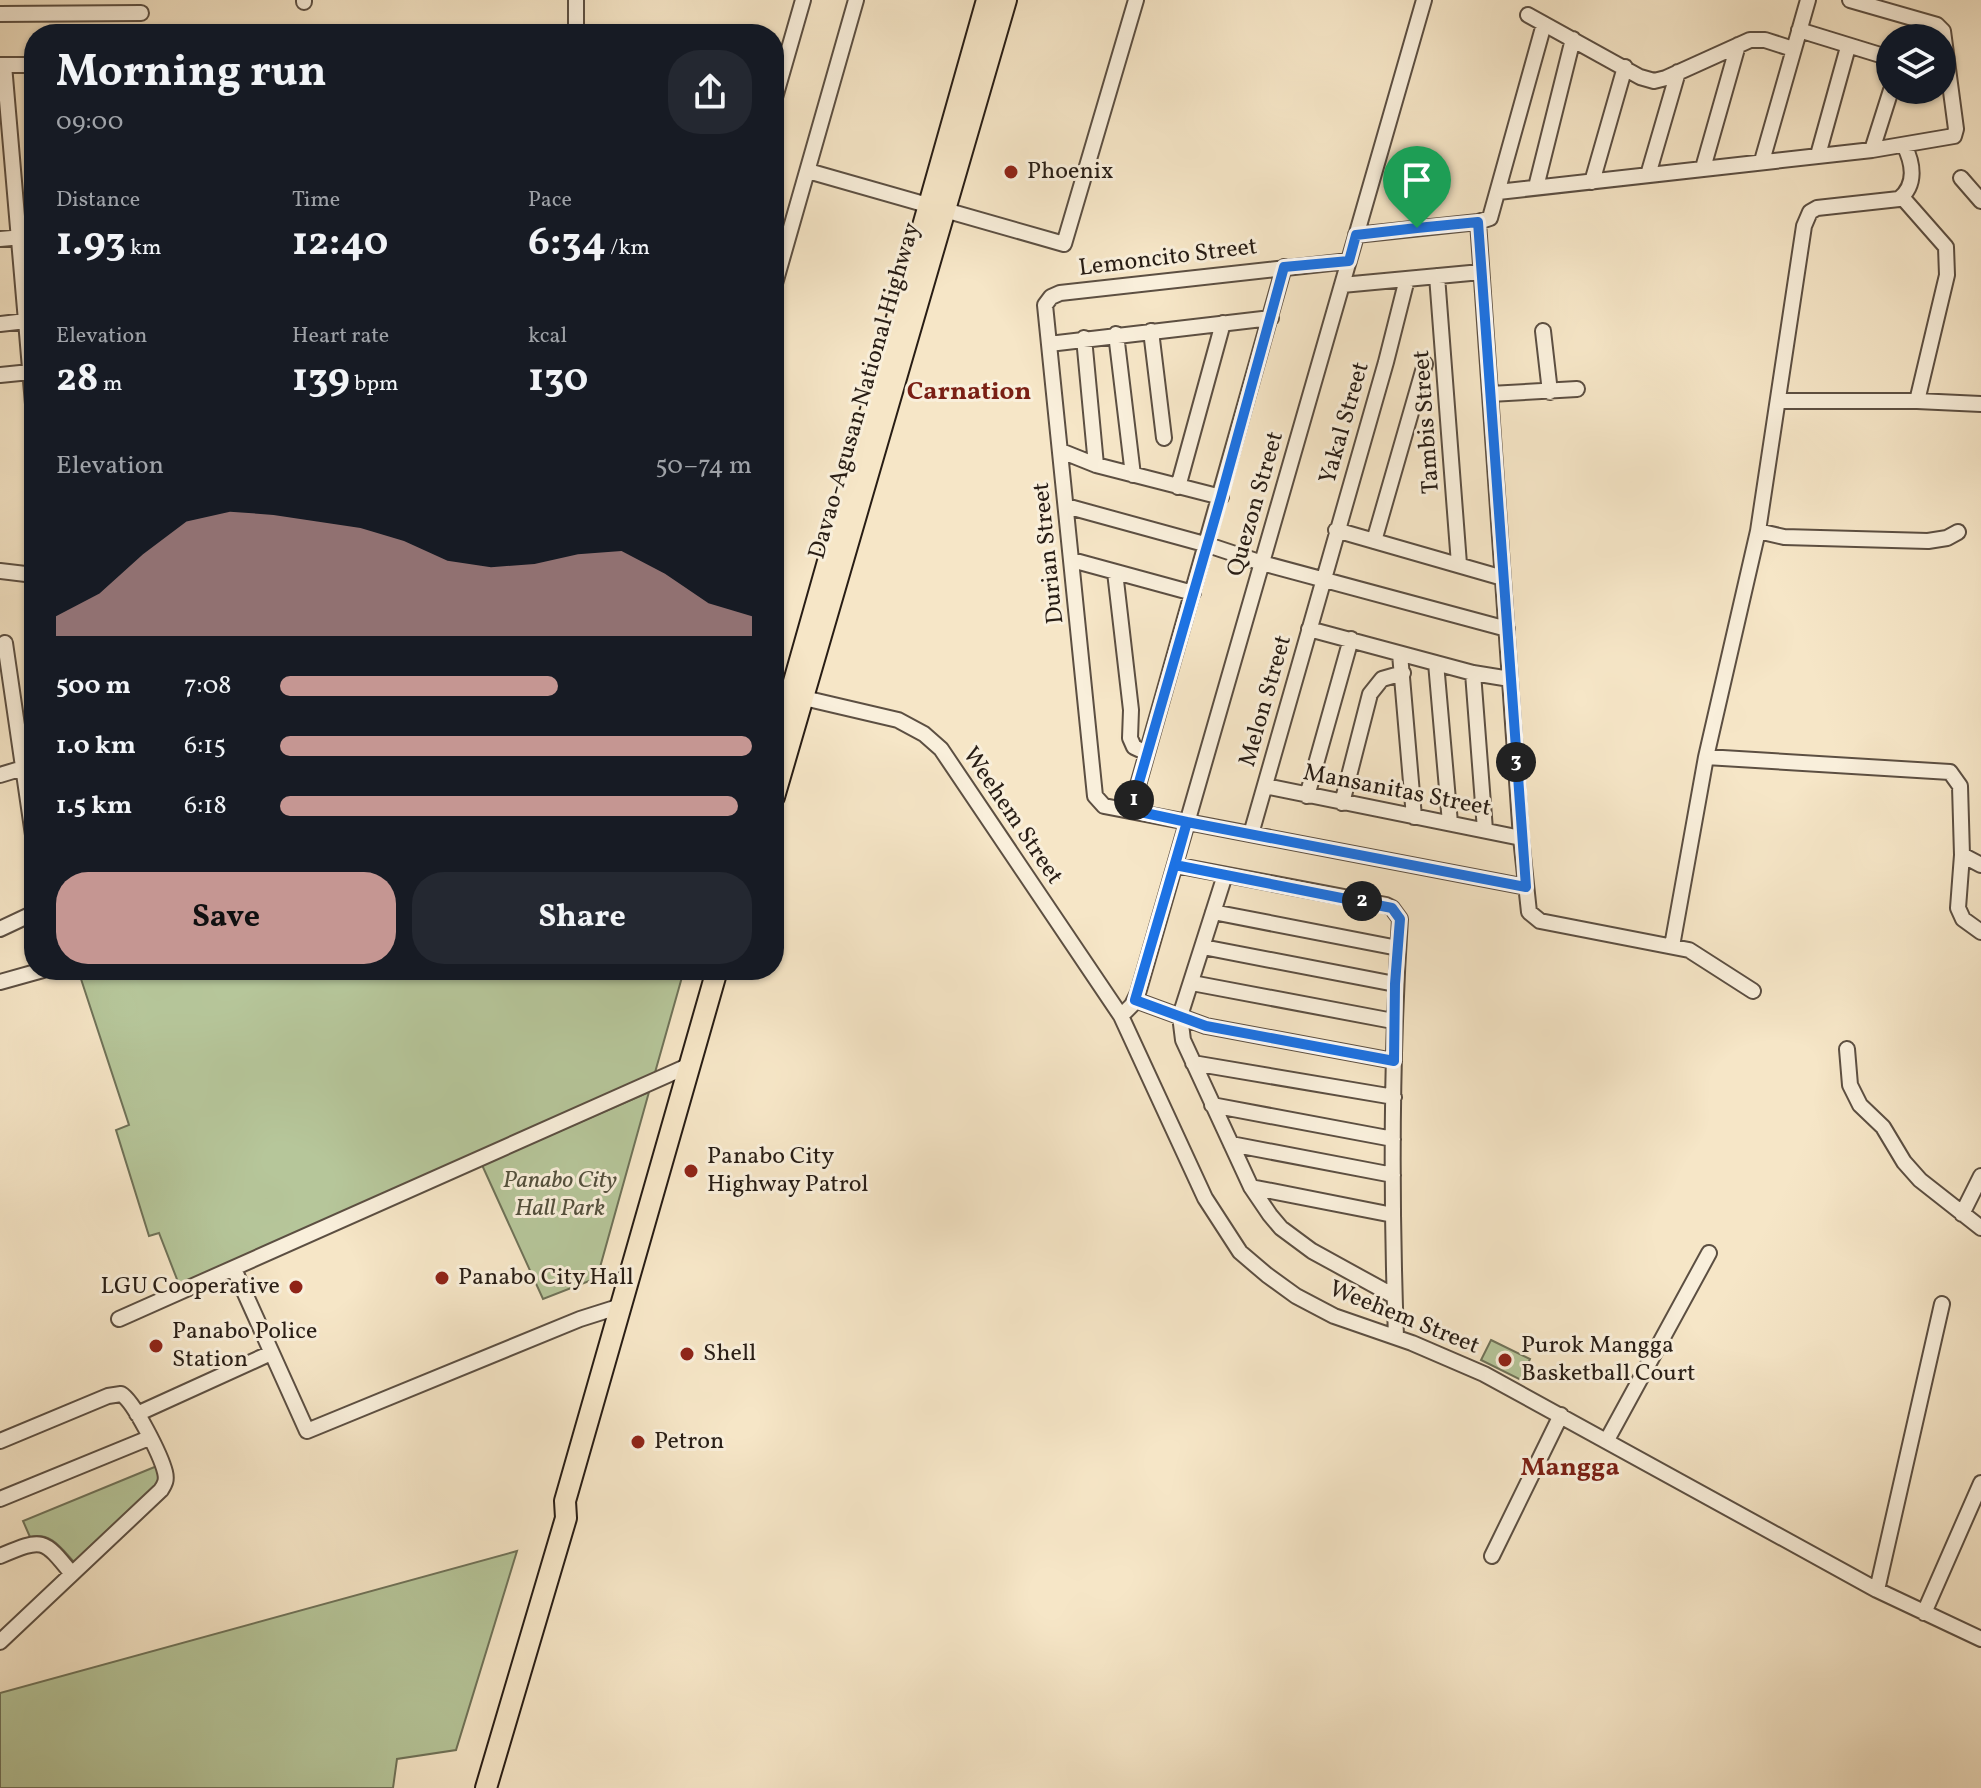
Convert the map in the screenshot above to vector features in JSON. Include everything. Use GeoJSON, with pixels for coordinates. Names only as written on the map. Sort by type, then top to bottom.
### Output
{"type":"FeatureCollection","features":[{"type":"Feature","properties":{"kind":"highway","name":"Davao-Agusan National Highway"},"geometry":{"type":"LineString","coordinates":[[948,169],[987,0]]}},
{"type":"Feature","properties":{"kind":"highway","name":"Davao-Agusan National Highway"},"geometry":{"type":"LineString","coordinates":[[784,729],[789,695],[936,206],[1006,0]]}},
{"type":"Feature","properties":{"kind":"highway"},"geometry":{"type":"LineString","coordinates":[[482,1780],[566,1518],[565,1501],[714,980]]}},
{"type":"Feature","properties":{"kind":"street"},"geometry":{"type":"LineString","coordinates":[[576,0],[576,24]]}},
{"type":"Feature","properties":{"kind":"street"},"geometry":{"type":"LineString","coordinates":[[784,66],[803,0]]}},
{"type":"Feature","properties":{"kind":"street"},"geometry":{"type":"LineString","coordinates":[[784,253],[856,0]]}},
{"type":"Feature","properties":{"kind":"street"},"geometry":{"type":"LineString","coordinates":[[808,171],[1064,244],[1136,0]]}},
{"type":"Feature","properties":{"kind":"street","name":"Quezon Street"},"geometry":{"type":"LineString","coordinates":[[1121,1016],[1135,1000],[1424,0]]}},
{"type":"Feature","properties":{"kind":"street"},"geometry":{"type":"LineString","coordinates":[[1762,161],[1808,0]]}},
{"type":"Feature","properties":{"kind":"street"},"geometry":{"type":"LineString","coordinates":[[1850,0],[1928,24]]}},
{"type":"Feature","properties":{"kind":"street"},"geometry":{"type":"LineString","coordinates":[[0,14],[31,7],[80,7],[141,13]]}},
{"type":"Feature","properties":{"kind":"street"},"geometry":{"type":"LineString","coordinates":[[1528,15],[1654,81],[1757,39],[1793,49]]}},
{"type":"Feature","properties":{"kind":"street"},"geometry":{"type":"LineString","coordinates":[[1356,235],[1478,222],[1490,218],[1544,24]]}},
{"type":"Feature","properties":{"kind":"street"},"geometry":{"type":"LineString","coordinates":[[1799,30],[1876,54]]}},
{"type":"Feature","properties":{"kind":"street"},"geometry":{"type":"LineString","coordinates":[[1536,187],[1573,39]]}},
{"type":"Feature","properties":{"kind":"street"},"geometry":{"type":"LineString","coordinates":[[1703,168],[1738,45]]}},
{"type":"Feature","properties":{"kind":"street"},"geometry":{"type":"LineString","coordinates":[[1818,155],[1848,47]]}},
{"type":"Feature","properties":{"kind":"street"},"geometry":{"type":"LineString","coordinates":[[24,65],[2,65],[24,222]]}},
{"type":"Feature","properties":{"kind":"street"},"geometry":{"type":"LineString","coordinates":[[1592,182],[1625,67]]}},
{"type":"Feature","properties":{"kind":"street"},"geometry":{"type":"LineString","coordinates":[[1648,175],[1678,72]]}},
{"type":"Feature","properties":{"kind":"street"},"geometry":{"type":"LineString","coordinates":[[1872,150],[1887,104]]}},
{"type":"Feature","properties":{"kind":"street"},"geometry":{"type":"LineString","coordinates":[[1498,192],[1872,150],[1954,136],[1956,129],[1951,104]]}},
{"type":"Feature","properties":{"kind":"street"},"geometry":{"type":"LineString","coordinates":[[1672,946],[1706,757],[1758,531],[1804,226],[1810,212],[1830,205],[1902,197],[1911,185],[1910,160],[1904,145]]}},
{"type":"Feature","properties":{"kind":"street"},"geometry":{"type":"LineString","coordinates":[[1961,178],[1979,195]]}},
{"type":"Feature","properties":{"kind":"street"},"geometry":{"type":"LineString","coordinates":[[1902,197],[1946,247],[1948,255],[1947,275],[1917,401]]}},
{"type":"Feature","properties":{"kind":"street"},"geometry":{"type":"LineString","coordinates":[[1478,222],[1521,838],[1531,915],[1540,921],[1689,950],[1753,991]]}},
{"type":"Feature","properties":{"kind":"street"},"geometry":{"type":"LineString","coordinates":[[0,239],[24,236]]}},
{"type":"Feature","properties":{"kind":"street","name":"Lemoncito Street"},"geometry":{"type":"LineString","coordinates":[[1045,305],[1051,297],[1060,293],[1349,261]]}},
{"type":"Feature","properties":{"kind":"street"},"geometry":{"type":"LineString","coordinates":[[1284,267],[1131,810],[1526,887]]}},
{"type":"Feature","properties":{"kind":"street"},"geometry":{"type":"LineString","coordinates":[[1342,285],[1481,272]]}},
{"type":"Feature","properties":{"kind":"street","name":"Tambis Street"},"geometry":{"type":"LineString","coordinates":[[1437,276],[1459,564]]}},
{"type":"Feature","properties":{"kind":"street","name":"Yakal Street"},"geometry":{"type":"LineString","coordinates":[[1324,580],[1407,279]]}},
{"type":"Feature","properties":{"kind":"street","name":"Durian Street"},"geometry":{"type":"LineString","coordinates":[[1045,305],[1095,796],[1104,806],[1131,810]]}},
{"type":"Feature","properties":{"kind":"street"},"geometry":{"type":"LineString","coordinates":[[1049,344],[1271,318]]}},
{"type":"Feature","properties":{"kind":"street"},"geometry":{"type":"LineString","coordinates":[[0,324],[24,321]]}},
{"type":"Feature","properties":{"kind":"street"},"geometry":{"type":"LineString","coordinates":[[1178,487],[1223,323]]}},
{"type":"Feature","properties":{"kind":"street"},"geometry":{"type":"LineString","coordinates":[[1151,331],[1164,438]]}},
{"type":"Feature","properties":{"kind":"street"},"geometry":{"type":"LineString","coordinates":[[1543,331],[1550,392]]}},
{"type":"Feature","properties":{"kind":"street"},"geometry":{"type":"LineString","coordinates":[[1116,334],[1133,475]]}},
{"type":"Feature","properties":{"kind":"street"},"geometry":{"type":"LineString","coordinates":[[1084,338],[1096,465]]}},
{"type":"Feature","properties":{"kind":"street"},"geometry":{"type":"LineString","coordinates":[[1374,541],[1425,364]]}},
{"type":"Feature","properties":{"kind":"street"},"geometry":{"type":"LineString","coordinates":[[0,375],[24,373]]}},
{"type":"Feature","properties":{"kind":"street"},"geometry":{"type":"LineString","coordinates":[[1490,394],[1577,389]]}},
{"type":"Feature","properties":{"kind":"street"},"geometry":{"type":"LineString","coordinates":[[1778,401],[1981,404]]}},
{"type":"Feature","properties":{"kind":"street"},"geometry":{"type":"LineString","coordinates":[[1061,451],[1096,465],[1221,497]]}},
{"type":"Feature","properties":{"kind":"street"},"geometry":{"type":"LineString","coordinates":[[1066,506],[1507,629]]}},
{"type":"Feature","properties":{"kind":"street"},"geometry":{"type":"LineString","coordinates":[[1336,530],[1503,578]]}},
{"type":"Feature","properties":{"kind":"street"},"geometry":{"type":"LineString","coordinates":[[1758,531],[1784,537],[1928,541],[1947,538],[1958,532]]}},
{"type":"Feature","properties":{"kind":"street"},"geometry":{"type":"LineString","coordinates":[[1072,560],[1193,593]]}},
{"type":"Feature","properties":{"kind":"street"},"geometry":{"type":"LineString","coordinates":[[0,571],[24,574]]}},
{"type":"Feature","properties":{"kind":"street"},"geometry":{"type":"LineString","coordinates":[[1115,572],[1131,710],[1130,738],[1134,747],[1147,753]]}},
{"type":"Feature","properties":{"kind":"street","name":"Melon Street"},"geometry":{"type":"LineString","coordinates":[[1251,834],[1324,580]]}},
{"type":"Feature","properties":{"kind":"street"},"geometry":{"type":"LineString","coordinates":[[1309,629],[1473,673],[1510,679]]}},
{"type":"Feature","properties":{"kind":"street"},"geometry":{"type":"LineString","coordinates":[[1307,796],[1351,639]]}},
{"type":"Feature","properties":{"kind":"street"},"geometry":{"type":"LineString","coordinates":[[5,643],[4,663],[24,775]]}},
{"type":"Feature","properties":{"kind":"street"},"geometry":{"type":"LineString","coordinates":[[1400,654],[1414,817]]}},
{"type":"Feature","properties":{"kind":"street"},"geometry":{"type":"LineString","coordinates":[[1436,663],[1450,823]]}},
{"type":"Feature","properties":{"kind":"street"},"geometry":{"type":"LineString","coordinates":[[1342,803],[1373,687],[1382,679],[1403,673]]}},
{"type":"Feature","properties":{"kind":"street"},"geometry":{"type":"LineString","coordinates":[[1473,673],[1485,830]]}},
{"type":"Feature","properties":{"kind":"street","name":"Weehem Street"},"geometry":{"type":"LineString","coordinates":[[789,695],[898,720],[924,734],[941,749],[1121,1016],[1151,1075],[1205,1198],[1240,1252],[1267,1275],[1313,1307],[1484,1374],[1877,1590],[1981,1639]]}},
{"type":"Feature","properties":{"kind":"street"},"geometry":{"type":"LineString","coordinates":[[1706,757],[1950,772],[1960,786],[1962,855],[1957,902],[1959,914],[1981,932]]}},
{"type":"Feature","properties":{"kind":"street"},"geometry":{"type":"LineString","coordinates":[[0,775],[23,768]]}},
{"type":"Feature","properties":{"kind":"street","name":"Mansanitas Street"},"geometry":{"type":"LineString","coordinates":[[1265,786],[1521,838]]}},
{"type":"Feature","properties":{"kind":"street"},"geometry":{"type":"LineString","coordinates":[[1962,855],[1981,865]]}},
{"type":"Feature","properties":{"kind":"street"},"geometry":{"type":"LineString","coordinates":[[1175,865],[1392,908],[1400,919],[1393,1021],[1396,1337]]}},
{"type":"Feature","properties":{"kind":"street"},"geometry":{"type":"LineString","coordinates":[[1225,875],[1180,1016],[1183,1040],[1251,1187],[1281,1228],[1325,1258],[1394,1296]]}},
{"type":"Feature","properties":{"kind":"street"},"geometry":{"type":"LineString","coordinates":[[1213,912],[1398,948]]}},
{"type":"Feature","properties":{"kind":"street"},"geometry":{"type":"LineString","coordinates":[[0,929],[24,918]]}},
{"type":"Feature","properties":{"kind":"street"},"geometry":{"type":"LineString","coordinates":[[1203,947],[1309,970],[1395,984]]}},
{"type":"Feature","properties":{"kind":"street"},"geometry":{"type":"LineString","coordinates":[[0,982],[24,975]]}},
{"type":"Feature","properties":{"kind":"street"},"geometry":{"type":"LineString","coordinates":[[1192,983],[1393,1021]]}},
{"type":"Feature","properties":{"kind":"street"},"geometry":{"type":"LineString","coordinates":[[1135,1000],[1206,1026],[1394,1061]]}},
{"type":"Feature","properties":{"kind":"street"},"geometry":{"type":"LineString","coordinates":[[1847,1049],[1850,1085],[1860,1105],[1883,1127],[1916,1175],[1981,1228]]}},
{"type":"Feature","properties":{"kind":"street"},"geometry":{"type":"LineString","coordinates":[[1193,1063],[1394,1097]]}},
{"type":"Feature","properties":{"kind":"street"},"geometry":{"type":"LineString","coordinates":[[119,1319],[690,1065]]}},
{"type":"Feature","properties":{"kind":"street"},"geometry":{"type":"LineString","coordinates":[[1212,1105],[1393,1139]]}},
{"type":"Feature","properties":{"kind":"street"},"geometry":{"type":"LineString","coordinates":[[1231,1144],[1393,1175]]}},
{"type":"Feature","properties":{"kind":"street"},"geometry":{"type":"LineString","coordinates":[[1962,1214],[1981,1176]]}},
{"type":"Feature","properties":{"kind":"street"},"geometry":{"type":"LineString","coordinates":[[1251,1187],[1393,1215]]}},
{"type":"Feature","properties":{"kind":"street"},"geometry":{"type":"LineString","coordinates":[[1607,1440],[1709,1253]]}},
{"type":"Feature","properties":{"kind":"street"},"geometry":{"type":"LineString","coordinates":[[234,1269],[307,1431],[593,1314],[621,1306]]}},
{"type":"Feature","properties":{"kind":"street"},"geometry":{"type":"LineString","coordinates":[[1877,1590],[1942,1304]]}},
{"type":"Feature","properties":{"kind":"street"},"geometry":{"type":"LineString","coordinates":[[137,1414],[271,1353]]}},
{"type":"Feature","properties":{"kind":"street"},"geometry":{"type":"LineString","coordinates":[[0,1441],[115,1394],[126,1397],[137,1414],[163,1467],[165,1486],[0,1642]]}},
{"type":"Feature","properties":{"kind":"street"},"geometry":{"type":"LineString","coordinates":[[1492,1556],[1561,1415]]}},
{"type":"Feature","properties":{"kind":"street"},"geometry":{"type":"LineString","coordinates":[[0,1499],[149,1438]]}},
{"type":"Feature","properties":{"kind":"street"},"geometry":{"type":"LineString","coordinates":[[1924,1613],[1981,1483]]}},
{"type":"Feature","properties":{"kind":"street"},"geometry":{"type":"LineString","coordinates":[[0,1556],[24,1546],[40,1544],[53,1551],[72,1574]]}},
{"type":"Feature","properties":{"kind":"green space"},"geometry":{"type":"Polygon","coordinates":[[[81,980],[681,980],[654,1076],[180,1287],[159,1233],[149,1236],[116,1130],[129,1125],[81,980]]]}},
{"type":"Feature","properties":{"kind":"green space","name":"Panabo City Hall Park"},"geometry":{"type":"Polygon","coordinates":[[[649,1092],[597,1278],[543,1299],[482,1165],[649,1092]]]}},
{"type":"Feature","properties":{"kind":"green space","name":"Purok Mangga Basketball Court"},"geometry":{"type":"Polygon","coordinates":[[[1491,1340],[1530,1359],[1521,1380],[1481,1360],[1491,1340]]]}},
{"type":"Feature","properties":{"kind":"green space"},"geometry":{"type":"Polygon","coordinates":[[[157,1466],[159,1482],[74,1562],[50,1539],[30,1537],[23,1521],[157,1466]]]}},
{"type":"Feature","properties":{"kind":"green space"},"geometry":{"type":"Polygon","coordinates":[[[517,1551],[456,1750],[397,1759],[393,1788],[0,1788],[0,1693],[517,1551]]]}},
{"type":"Feature","properties":{"kind":"place","name":"Phoenix"},"geometry":{"type":"Point","coordinates":[1011,172]}},
{"type":"Feature","properties":{"kind":"place","name":"Panabo City Highway Patrol"},"geometry":{"type":"Point","coordinates":[691,1171]}},
{"type":"Feature","properties":{"kind":"place","name":"Panabo City Hall"},"geometry":{"type":"Point","coordinates":[442,1278]}},
{"type":"Feature","properties":{"kind":"place","name":"LGU Cooperative"},"geometry":{"type":"Point","coordinates":[296,1287]}},
{"type":"Feature","properties":{"kind":"place","name":"Panabo Police Station"},"geometry":{"type":"Point","coordinates":[156,1346]}},
{"type":"Feature","properties":{"kind":"place","name":"Shell"},"geometry":{"type":"Point","coordinates":[687,1354]}},
{"type":"Feature","properties":{"kind":"place","name":"Purok Mangga Basketball Court"},"geometry":{"type":"Point","coordinates":[1505,1360]}},
{"type":"Feature","properties":{"kind":"place","name":"Petron"},"geometry":{"type":"Point","coordinates":[638,1442]}},
{"type":"Feature","properties":{"kind":"district","name":"Carnation"},"geometry":{"type":"Point","coordinates":[969,392]}},
{"type":"Feature","properties":{"kind":"district","name":"Mangga"},"geometry":{"type":"Point","coordinates":[1570,1468]}},
{"type":"Feature","properties":{"kind":"route"},"geometry":{"type":"LineString","coordinates":[[1417,228],[1356,235],[1349,261],[1284,267],[1131,810],[1187,822],[1135,1000],[1206,1026],[1394,1061],[1393,1021],[1400,919],[1392,908],[1175,865],[1187,822],[1526,887],[1478,222],[1417,228]]}}]}
